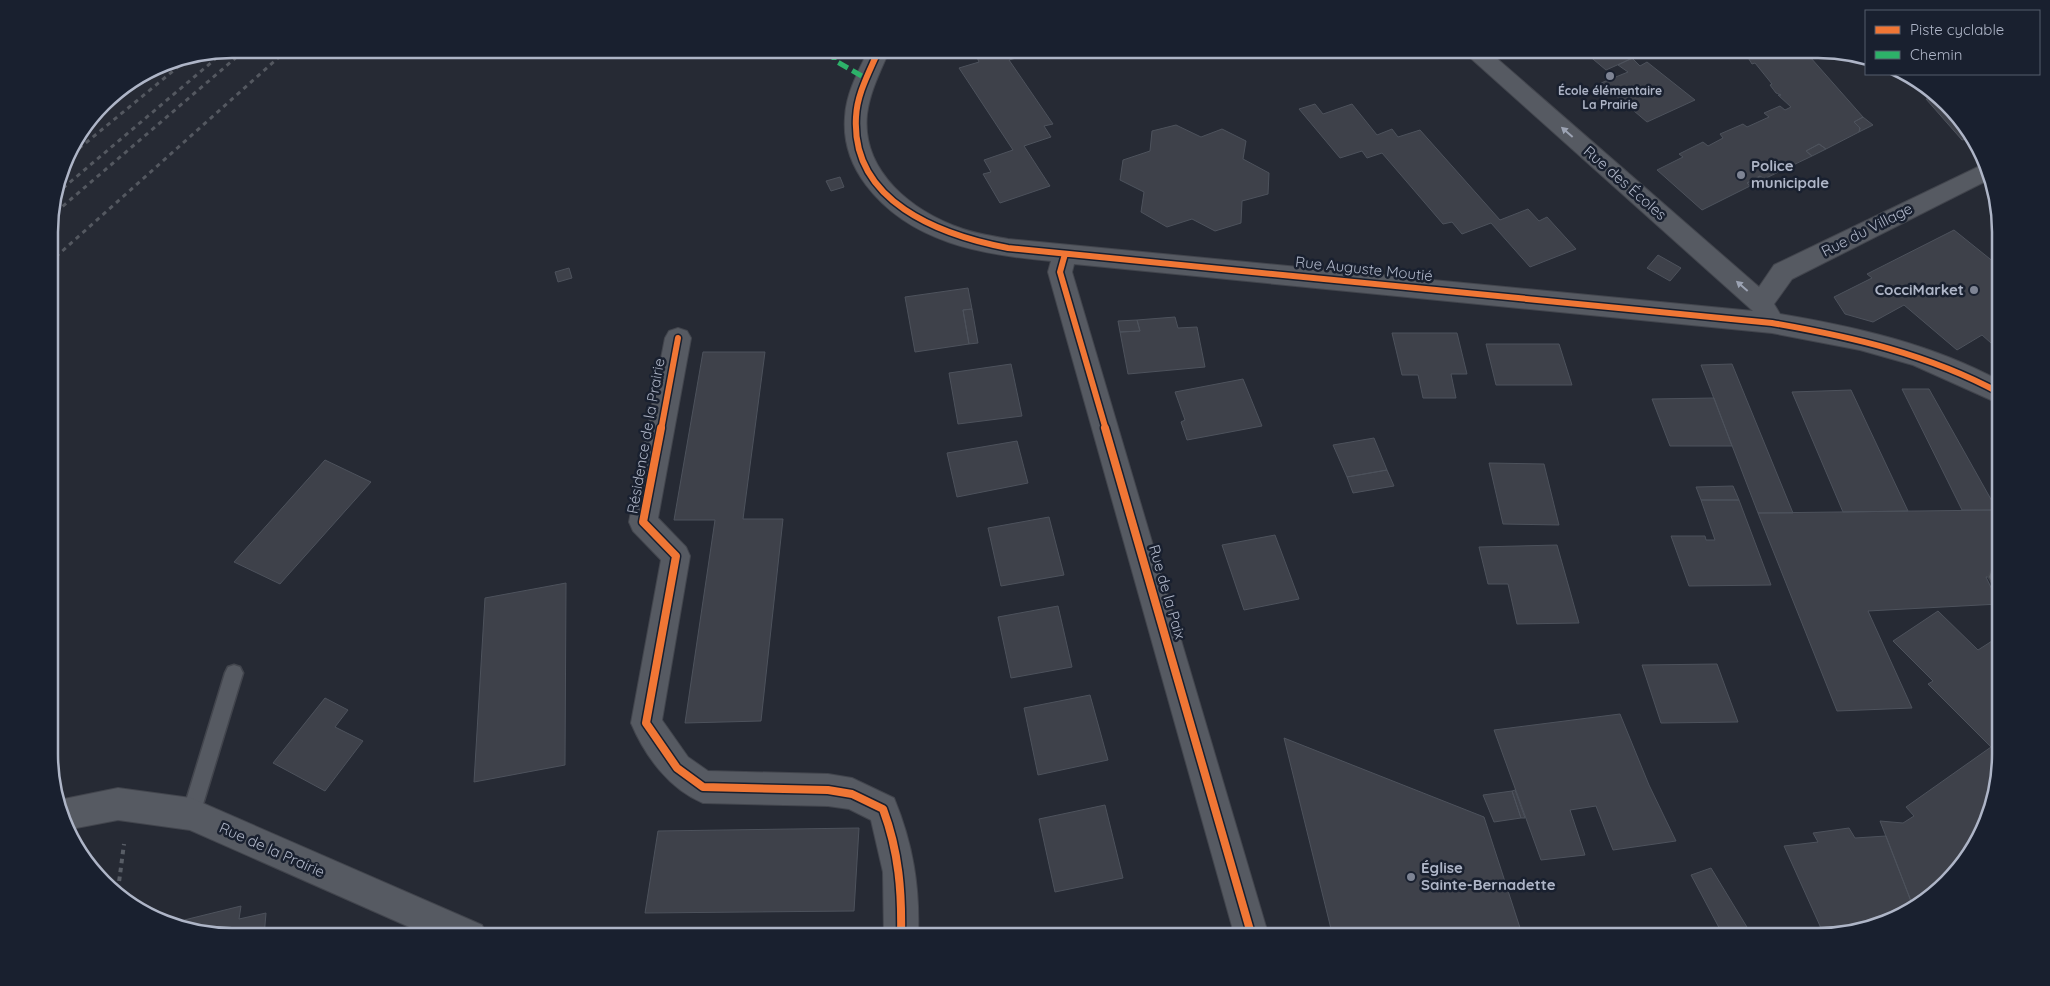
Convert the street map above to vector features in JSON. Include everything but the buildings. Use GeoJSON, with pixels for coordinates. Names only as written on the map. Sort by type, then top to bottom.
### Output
{"type":"FeatureCollection","features":[{"type":"Feature","properties":{"kind":"street","name":"Rue Auguste Moutié"},"geometry":{"type":"LineString","coordinates":[[875,58],[860,96],[856,118],[855,141],[862,163],[875,183],[897,204],[924,222],[949,234],[1008,248],[1065,254],[1766,313],[1869,341],[1959,372],[1992,390]]}},
{"type":"Feature","properties":{"kind":"street","name":"Rue des Écoles"},"geometry":{"type":"LineString","coordinates":[[1483,58],[1766,313]]}},
{"type":"Feature","properties":{"kind":"street","name":"Rue du Village"},"geometry":{"type":"LineString","coordinates":[[1766,313],[1783,272],[1982,173]]}},
{"type":"Feature","properties":{"kind":"street","name":"Rue de la Paix"},"geometry":{"type":"LineString","coordinates":[[1065,254],[1060,272],[1249,928]]}},
{"type":"Feature","properties":{"kind":"street","name":"Résidence de la Prairie"},"geometry":{"type":"LineString","coordinates":[[678,338],[643,522],[676,556],[646,723],[677,768],[703,787],[828,790],[852,794],[883,809],[893,835],[903,887],[901,928]]}},
{"type":"Feature","properties":{"kind":"street","name":"Rue de la Prairie"},"geometry":{"type":"LineString","coordinates":[[68,813],[118,804],[191,814],[450,928]]}},
{"type":"Feature","properties":{"kind":"lane"},"geometry":{"type":"LineString","coordinates":[[191,814],[234,673]]}},
{"type":"Feature","properties":{"kind":"path"},"geometry":{"type":"LineString","coordinates":[[119,886],[125,838]]}},
{"type":"Feature","properties":{"kind":"railway"},"geometry":{"type":"LineString","coordinates":[[59,209],[236,58]]}},
{"type":"Feature","properties":{"kind":"railway"},"geometry":{"type":"LineString","coordinates":[[58,255],[278,58]]}},
{"type":"Feature","properties":{"kind":"railway"},"geometry":{"type":"LineString","coordinates":[[63,188],[216,59]]}},
{"type":"Feature","properties":{"kind":"railway"},"geometry":{"type":"LineString","coordinates":[[79,149],[179,66]]}},
{"type":"Feature","properties":{"kind":"marked path"},"geometry":{"type":"LineString","coordinates":[[834,58],[834,60],[867,79]]}},
{"type":"Feature","properties":{"kind":"cycle path"},"geometry":{"type":"LineString","coordinates":[[875,58],[857,108],[856,138],[861,156],[870,174],[896,203],[930,225],[963,238],[1008,248],[1772,323],[1860,340],[1918,356],[1974,379],[1992,389]]}},
{"type":"Feature","properties":{"kind":"cycle path"},"geometry":{"type":"LineString","coordinates":[[1065,254],[1060,272],[1249,928]]}},
{"type":"Feature","properties":{"kind":"cycle path"},"geometry":{"type":"LineString","coordinates":[[678,338],[643,522],[676,556],[646,723],[677,768],[703,787],[828,790],[852,794],[883,809],[898,857],[902,903],[901,928]]}},
{"type":"Feature","properties":{"kind":"place","name":"École élémentaire La Prairie"},"geometry":{"type":"Point","coordinates":[1610,76]}},
{"type":"Feature","properties":{"kind":"place","name":"Police municipale"},"geometry":{"type":"Point","coordinates":[1741,175]}},
{"type":"Feature","properties":{"kind":"place","name":"CocciMarket"},"geometry":{"type":"Point","coordinates":[1974,290]}},
{"type":"Feature","properties":{"kind":"place","name":"Église Sainte-Bernadette"},"geometry":{"type":"Point","coordinates":[1411,877]}}]}
